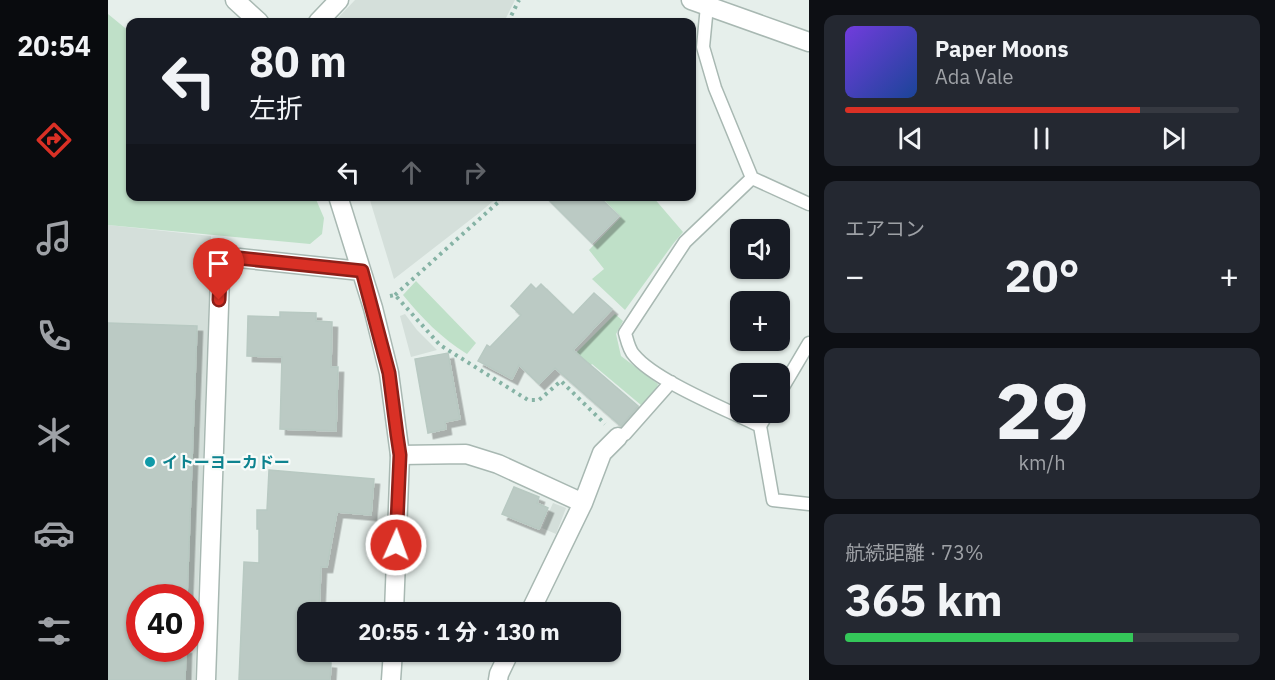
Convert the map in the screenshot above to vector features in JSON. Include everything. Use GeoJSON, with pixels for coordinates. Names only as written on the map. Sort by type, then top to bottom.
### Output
{"type":"FeatureCollection","features":[{"type":"Feature","properties":{"kind":"street"},"geometry":{"type":"LineString","coordinates":[[235,0],[255,18]]}},
{"type":"Feature","properties":{"kind":"street"},"geometry":{"type":"LineString","coordinates":[[322,18],[339,0]]}},
{"type":"Feature","properties":{"kind":"street"},"geometry":{"type":"LineString","coordinates":[[699,3],[808,42]]}},
{"type":"Feature","properties":{"kind":"street"},"geometry":{"type":"LineString","coordinates":[[340,201],[371,300],[389,373],[400,455],[394,602]]}},
{"type":"Feature","properties":{"kind":"street"},"geometry":{"type":"LineString","coordinates":[[206,680],[220,277],[239,258],[362,271]]}},
{"type":"Feature","properties":{"kind":"street"},"geometry":{"type":"LineString","coordinates":[[535,602],[583,503],[602,453],[618,437]]}},
{"type":"Feature","properties":{"kind":"street"},"geometry":{"type":"LineString","coordinates":[[400,455],[466,454],[498,464],[583,503]]}},
{"type":"Feature","properties":{"kind":"street"},"geometry":{"type":"LineString","coordinates":[[392,680],[393,662]]}},
{"type":"Feature","properties":{"kind":"street"},"geometry":{"type":"LineString","coordinates":[[498,680],[505,662]]}},
{"type":"Feature","properties":{"kind":"lane"},"geometry":{"type":"LineString","coordinates":[[699,3],[703,47],[715,88],[752,178],[808,204]]}},
{"type":"Feature","properties":{"kind":"lane"},"geometry":{"type":"LineString","coordinates":[[752,178],[686,242],[625,333],[632,354],[652,370],[671,382],[760,426]]}},
{"type":"Feature","properties":{"kind":"lane"},"geometry":{"type":"LineString","coordinates":[[790,374],[808,343]]}},
{"type":"Feature","properties":{"kind":"lane"},"geometry":{"type":"LineString","coordinates":[[618,437],[625,434],[671,382]]}},
{"type":"Feature","properties":{"kind":"lane"},"geometry":{"type":"LineString","coordinates":[[762,423],[760,426],[773,500],[808,504]]}},
{"type":"Feature","properties":{"kind":"path"},"geometry":{"type":"LineString","coordinates":[[509,18],[519,0]]}},
{"type":"Feature","properties":{"kind":"path"},"geometry":{"type":"LineString","coordinates":[[371,300],[395,295],[500,201]]}},
{"type":"Feature","properties":{"kind":"path"},"geometry":{"type":"LineString","coordinates":[[395,295],[432,336],[450,351],[528,400],[539,400],[561,381],[618,437]]}},
{"type":"Feature","properties":{"kind":"shaded area"},"geometry":{"type":"Polygon","coordinates":[[[355,0],[515,0],[506,18],[338,18],[355,0]]]}},
{"type":"Feature","properties":{"kind":"shaded area"},"geometry":{"type":"Polygon","coordinates":[[[371,201],[493,201],[479,213],[394,279],[371,201]]]}},
{"type":"Feature","properties":{"kind":"shaded area","name":"イトーヨーカドー"},"geometry":{"type":"Polygon","coordinates":[[[108,225],[211,236],[198,584],[126,584],[126,662],[196,662],[195,680],[108,680],[108,225]]]}},
{"type":"Feature","properties":{"kind":"shaded area"},"geometry":{"type":"Polygon","coordinates":[[[405,314],[437,350],[411,357],[400,316],[405,314]]]}},
{"type":"Feature","properties":{"kind":"shaded area"},"geometry":{"type":"Polygon","coordinates":[[[553,503],[566,508],[556,534],[542,528],[553,503]]]}},
{"type":"Feature","properties":{"kind":"green space"},"geometry":{"type":"Polygon","coordinates":[[[108,14],[126,29],[126,201],[317,201],[324,218],[322,234],[310,244],[108,225],[108,14]]]}},
{"type":"Feature","properties":{"kind":"green space"},"geometry":{"type":"Polygon","coordinates":[[[605,201],[656,201],[683,232],[625,310],[592,279],[604,269],[589,250],[621,217],[605,201]]]}},
{"type":"Feature","properties":{"kind":"green space"},"geometry":{"type":"Polygon","coordinates":[[[416,281],[476,343],[467,354],[432,327],[403,295],[416,281]]]}},
{"type":"Feature","properties":{"kind":"green space"},"geometry":{"type":"Polygon","coordinates":[[[615,314],[623,321],[616,334],[621,356],[658,384],[656,391],[641,405],[592,364],[582,375],[568,361],[615,314]]]}},
{"type":"Feature","properties":{"kind":"building"},"geometry":{"type":"Polygon","coordinates":[[[550,201],[603,201],[619,216],[592,243],[550,201]]]}},
{"type":"Feature","properties":{"kind":"building"},"geometry":{"type":"Polygon","coordinates":[[[531,284],[536,289],[541,284],[573,315],[594,293],[612,309],[573,350],[638,406],[621,426],[555,368],[539,384],[519,365],[512,379],[478,361],[487,345],[490,347],[521,315],[511,306],[531,284]]]}},
{"type":"Feature","properties":{"kind":"building"},"geometry":{"type":"Polygon","coordinates":[[[280,312],[316,313],[316,321],[332,322],[331,367],[338,367],[336,431],[280,429],[282,357],[247,356],[248,316],[280,317],[280,312]]]}},
{"type":"Feature","properties":{"kind":"building","name":"イトーヨーカドー"},"geometry":{"type":"Polygon","coordinates":[[[108,323],[197,326],[187,584],[126,584],[126,662],[186,662],[185,680],[108,680],[108,323]]]}},
{"type":"Feature","properties":{"kind":"building"},"geometry":{"type":"Polygon","coordinates":[[[448,353],[460,419],[445,422],[446,429],[428,433],[415,359],[448,353]]]}},
{"type":"Feature","properties":{"kind":"building"},"geometry":{"type":"Polygon","coordinates":[[[269,470],[374,479],[371,515],[337,512],[327,567],[321,567],[319,602],[297,602],[297,662],[331,663],[330,680],[239,680],[244,562],[259,563],[257,510],[267,510],[269,470]]]}},
{"type":"Feature","properties":{"kind":"building"},"geometry":{"type":"Polygon","coordinates":[[[514,487],[539,497],[537,503],[548,508],[539,529],[502,514],[514,487]]]}},
{"type":"Feature","properties":{"kind":"place","name":"イトーヨーカドー"},"geometry":{"type":"Point","coordinates":[150,462]}},
{"type":"Feature","properties":{"kind":"route"},"geometry":{"type":"LineString","coordinates":[[219,300],[220,277],[239,258],[362,271],[389,373],[400,455],[396,545]]}}]}
